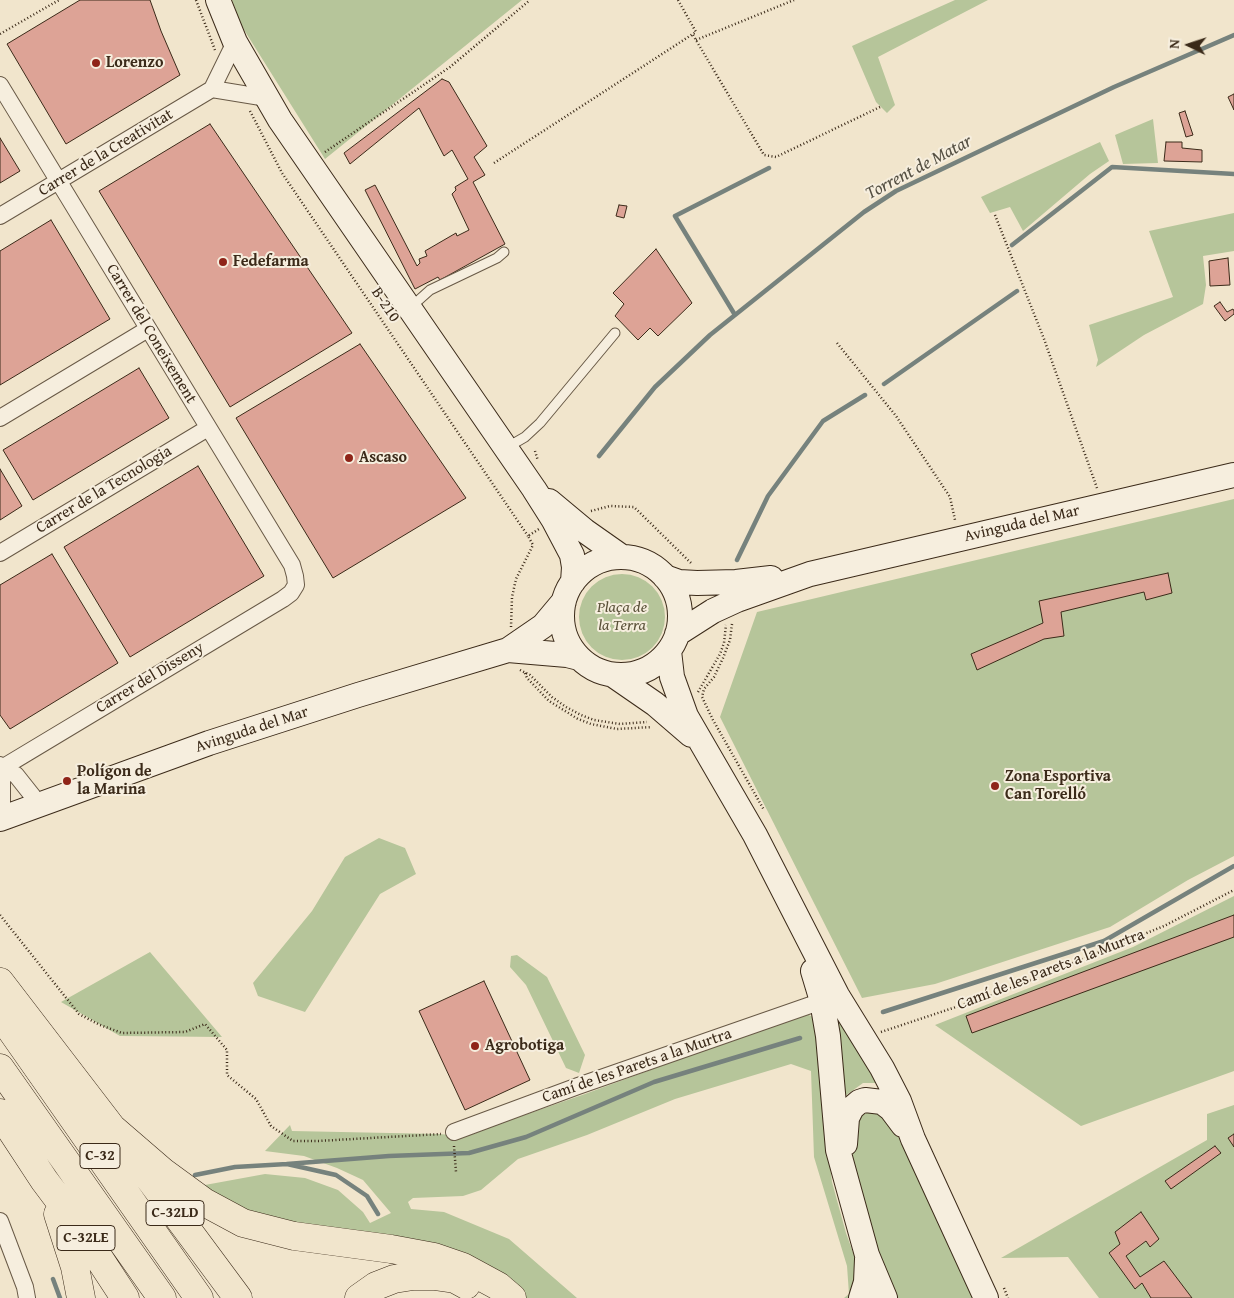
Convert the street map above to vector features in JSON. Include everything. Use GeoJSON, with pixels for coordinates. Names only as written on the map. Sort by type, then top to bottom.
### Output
{"type":"FeatureCollection","features":[{"type":"Feature","properties":{"kind":"highway","name":"C-32LD"},"geometry":{"type":"LineString","coordinates":[[0,982],[112,1128],[238,1298]]}},
{"type":"Feature","properties":{"kind":"highway","name":"C-32"},"geometry":{"type":"LineString","coordinates":[[0,1014],[199,1298]]}},
{"type":"Feature","properties":{"kind":"highway","name":"C-32"},"geometry":{"type":"LineString","coordinates":[[0,1068],[162,1298]]}},
{"type":"Feature","properties":{"kind":"highway","name":"C-32LE"},"geometry":{"type":"LineString","coordinates":[[0,1113],[125,1298]]}},
{"type":"Feature","properties":{"kind":"highway"},"geometry":{"type":"LineString","coordinates":[[112,1128],[163,1172],[204,1202],[243,1223],[294,1236],[391,1249],[434,1257],[463,1267],[498,1286],[512,1298]]}},
{"type":"Feature","properties":{"kind":"highway"},"geometry":{"type":"LineString","coordinates":[[44,1180],[63,1227],[75,1267],[81,1298]]}},
{"type":"Feature","properties":{"kind":"highway"},"geometry":{"type":"LineString","coordinates":[[359,1298],[376,1286],[413,1276],[455,1279],[490,1298]]}},
{"type":"Feature","properties":{"kind":"main road","name":"B-210"},"geometry":{"type":"LineString","coordinates":[[218,0],[225,47],[256,102],[309,163],[534,489],[572,555],[574,567],[562,620],[568,643],[579,658],[595,670],[613,675],[631,675],[642,672],[657,663],[673,642]]}},
{"type":"Feature","properties":{"kind":"main road","name":"Avinguda del Mar"},"geometry":{"type":"LineString","coordinates":[[673,642],[713,611],[737,600],[810,574],[1234,475]]}},
{"type":"Feature","properties":{"kind":"main road","name":"B-210"},"geometry":{"type":"LineString","coordinates":[[534,489],[585,532],[622,557]]}},
{"type":"Feature","properties":{"kind":"main road","name":"B-210"},"geometry":{"type":"LineString","coordinates":[[568,591],[585,570],[605,560],[622,557],[648,564],[665,577],[672,587],[680,616],[673,642],[672,677],[686,716],[755,835],[837,995],[882,1068],[899,1101],[913,1139],[986,1298]]}},
{"type":"Feature","properties":{"kind":"main road","name":"Avinguda del Mar"},"geometry":{"type":"LineString","coordinates":[[665,577],[678,582],[697,583],[736,582],[810,574]]}},
{"type":"Feature","properties":{"kind":"main road","name":"Avinguda del Mar"},"geometry":{"type":"LineString","coordinates":[[1,819],[209,743],[509,640],[543,626],[568,591]]}},
{"type":"Feature","properties":{"kind":"main road","name":"Avinguda del Mar"},"geometry":{"type":"LineString","coordinates":[[509,640],[579,658]]}},
{"type":"Feature","properties":{"kind":"main road","name":"B-210"},"geometry":{"type":"LineString","coordinates":[[613,675],[656,704],[701,743]]}},
{"type":"Feature","properties":{"kind":"main road","name":"B-210"},"geometry":{"type":"LineString","coordinates":[[790,905],[822,1001],[828,1036],[838,1150],[867,1255],[885,1298]]}},
{"type":"Feature","properties":{"kind":"main road","name":"B-210"},"geometry":{"type":"LineString","coordinates":[[844,1172],[847,1118],[852,1108],[859,1102],[865,1100],[882,1102],[891,1109],[913,1139]]}},
{"type":"Feature","properties":{"kind":"main road"},"geometry":{"type":"LineString","coordinates":[[860,1298],[866,1282],[867,1255]]}},
{"type":"Feature","properties":{"kind":"street"},"geometry":{"type":"LineString","coordinates":[[225,47],[212,89],[256,102]]}},
{"type":"Feature","properties":{"kind":"street","name":"Carrer del Coneixement"},"geometry":{"type":"LineString","coordinates":[[0,85],[292,565],[296,585]]}},
{"type":"Feature","properties":{"kind":"street","name":"Carrer de la Creativitat"},"geometry":{"type":"LineString","coordinates":[[0,216],[212,89]]}},
{"type":"Feature","properties":{"kind":"street"},"geometry":{"type":"LineString","coordinates":[[0,418],[148,329]]}},
{"type":"Feature","properties":{"kind":"street","name":"Carrer de la Tecnologia"},"geometry":{"type":"LineString","coordinates":[[0,553],[208,428]]}},
{"type":"Feature","properties":{"kind":"street","name":"Carrer del Disseny"},"geometry":{"type":"LineString","coordinates":[[1,766],[283,599],[291,593],[296,585]]}},
{"type":"Feature","properties":{"kind":"street"},"geometry":{"type":"LineString","coordinates":[[1,766],[16,775],[39,804]]}},
{"type":"Feature","properties":{"kind":"street"},"geometry":{"type":"LineString","coordinates":[[1,766],[1,819]]}},
{"type":"Feature","properties":{"kind":"street","name":"Camí de les Parets a la Murtra"},"geometry":{"type":"LineString","coordinates":[[454,1140],[578,1086],[822,1001]]}},
{"type":"Feature","properties":{"kind":"street"},"geometry":{"type":"LineString","coordinates":[[0,1221],[25,1287],[27,1298]]}},
{"type":"Feature","properties":{"kind":"lane"},"geometry":{"type":"LineString","coordinates":[[409,309],[430,290],[497,258],[504,252]]}},
{"type":"Feature","properties":{"kind":"lane"},"geometry":{"type":"LineString","coordinates":[[506,449],[525,437],[540,423],[615,332]]}},
{"type":"Feature","properties":{"kind":"path"},"geometry":{"type":"LineString","coordinates":[[0,34],[59,0]]}},
{"type":"Feature","properties":{"kind":"path"},"geometry":{"type":"LineString","coordinates":[[196,0],[225,47]]}},
{"type":"Feature","properties":{"kind":"path"},"geometry":{"type":"LineString","coordinates":[[309,163],[450,67],[530,0]]}},
{"type":"Feature","properties":{"kind":"path"},"geometry":{"type":"LineString","coordinates":[[494,163],[693,35],[696,32],[678,0]]}},
{"type":"Feature","properties":{"kind":"path"},"geometry":{"type":"LineString","coordinates":[[696,40],[794,0]]}},
{"type":"Feature","properties":{"kind":"path"},"geometry":{"type":"LineString","coordinates":[[693,35],[764,155],[776,157],[880,107]]}},
{"type":"Feature","properties":{"kind":"path","name":"B-210"},"geometry":{"type":"LineString","coordinates":[[256,102],[282,173],[528,536]]}},
{"type":"Feature","properties":{"kind":"path"},"geometry":{"type":"LineString","coordinates":[[994,215],[1044,339],[1103,505]]}},
{"type":"Feature","properties":{"kind":"path"},"geometry":{"type":"LineString","coordinates":[[837,343],[896,416],[950,497],[959,539]]}},
{"type":"Feature","properties":{"kind":"path"},"geometry":{"type":"LineString","coordinates":[[586,514],[610,506],[634,508],[690,563],[694,564]]}},
{"type":"Feature","properties":{"kind":"path"},"geometry":{"type":"LineString","coordinates":[[509,640],[513,588],[519,570],[533,545],[528,536],[540,528]]}},
{"type":"Feature","properties":{"kind":"path"},"geometry":{"type":"LineString","coordinates":[[713,720],[702,697],[704,689],[714,677],[723,658],[730,640],[733,618]]}},
{"type":"Feature","properties":{"kind":"path"},"geometry":{"type":"LineString","coordinates":[[698,697],[698,689],[710,674],[722,648],[727,621]]}},
{"type":"Feature","properties":{"kind":"path"},"geometry":{"type":"LineString","coordinates":[[650,722],[620,724],[594,720],[581,715],[566,708],[530,675],[525,673],[527,678],[549,702],[578,720],[617,729],[656,728]]}},
{"type":"Feature","properties":{"kind":"path","name":"Camí de les Parets a la Murtra"},"geometry":{"type":"LineString","coordinates":[[863,1039],[1001,992],[1164,926],[1234,890]]}},
{"type":"Feature","properties":{"kind":"path"},"geometry":{"type":"LineString","coordinates":[[0,915],[79,1014],[100,1025],[122,1033],[185,1032],[205,1024],[227,1050],[227,1075],[256,1099],[271,1126],[293,1141],[318,1142],[449,1134],[454,1140],[456,1172]]}},
{"type":"Feature","properties":{"kind":"green space"},"geometry":{"type":"Polygon","coordinates":[[[232,0],[522,0],[325,159],[241,25],[232,0]]]}},
{"type":"Feature","properties":{"kind":"green space"},"geometry":{"type":"Polygon","coordinates":[[[955,0],[988,0],[878,57],[895,105],[887,113],[876,102],[852,46],[955,0]]]}},
{"type":"Feature","properties":{"kind":"green space"},"geometry":{"type":"Polygon","coordinates":[[[1153,119],[1158,163],[1123,164],[1115,135],[1153,119]]]}},
{"type":"Feature","properties":{"kind":"green space"},"geometry":{"type":"Polygon","coordinates":[[[1100,142],[1109,161],[1090,174],[1023,231],[1010,207],[990,213],[981,197],[1100,142]]]}},
{"type":"Feature","properties":{"kind":"green space"},"geometry":{"type":"Polygon","coordinates":[[[1234,213],[1234,251],[1203,256],[1206,285],[1203,304],[1144,335],[1096,367],[1098,360],[1089,325],[1173,297],[1149,231],[1234,213]]]}},
{"type":"Feature","properties":{"kind":"green space","name":"Zona Esportiva Can Torelló"},"geometry":{"type":"Polygon","coordinates":[[[1234,499],[1234,856],[1188,880],[1110,927],[935,984],[862,998],[720,717],[757,612],[1234,499]]]}},
{"type":"Feature","properties":{"kind":"green space","name":"Plaça de la Terra"},"geometry":{"type":"Polygon","coordinates":[[[622,574],[638,578],[652,587],[661,601],[665,617],[661,633],[652,647],[638,656],[622,660],[606,656],[592,647],[583,633],[579,617],[583,601],[592,587],[606,578],[622,574]]]}},
{"type":"Feature","properties":{"kind":"green space"},"geometry":{"type":"Polygon","coordinates":[[[379,838],[405,848],[416,874],[380,894],[305,1012],[258,996],[253,983],[312,911],[345,857],[379,838]]]}},
{"type":"Feature","properties":{"kind":"green space"},"geometry":{"type":"Polygon","coordinates":[[[1234,896],[1234,1071],[1081,1126],[935,1025],[1133,947],[1234,896]]]}},
{"type":"Feature","properties":{"kind":"green space"},"geometry":{"type":"Polygon","coordinates":[[[150,952],[222,1037],[120,1036],[61,1002],[150,952]]]}},
{"type":"Feature","properties":{"kind":"green space"},"geometry":{"type":"Polygon","coordinates":[[[517,955],[547,977],[585,1055],[579,1073],[566,1068],[526,985],[510,967],[511,956],[517,955]]]}},
{"type":"Feature","properties":{"kind":"green space"},"geometry":{"type":"Polygon","coordinates":[[[832,1006],[876,1083],[863,1083],[841,1099],[832,1006]]]}},
{"type":"Feature","properties":{"kind":"green space"},"geometry":{"type":"Polygon","coordinates":[[[805,1013],[815,1018],[832,1182],[855,1258],[859,1278],[852,1298],[844,1298],[849,1294],[847,1266],[814,1157],[811,1071],[791,1064],[675,1099],[587,1135],[518,1159],[481,1190],[463,1196],[413,1198],[408,1202],[411,1209],[444,1212],[509,1239],[577,1298],[523,1298],[253,1214],[194,1187],[265,1174],[305,1178],[338,1190],[363,1212],[370,1223],[391,1213],[363,1180],[304,1156],[265,1151],[290,1125],[292,1131],[464,1136],[585,1094],[805,1013]]]}},
{"type":"Feature","properties":{"kind":"green space"},"geometry":{"type":"Polygon","coordinates":[[[1234,1105],[1234,1298],[1099,1298],[1068,1257],[1001,1258],[1207,1140],[1207,1114],[1234,1105]]]}},
{"type":"Feature","properties":{"kind":"green space"},"geometry":{"type":"Polygon","coordinates":[[[869,1112],[880,1113],[899,1134],[974,1298],[898,1298],[885,1269],[867,1218],[853,1158],[852,1136],[860,1116],[869,1112]]]}},
{"type":"Feature","properties":{"kind":"building","name":"Lorenzo"},"geometry":{"type":"Polygon","coordinates":[[[80,0],[150,0],[180,75],[66,144],[7,44],[80,0]]]}},
{"type":"Feature","properties":{"kind":"building"},"geometry":{"type":"Polygon","coordinates":[[[442,79],[449,82],[487,146],[474,157],[485,175],[473,182],[505,244],[440,280],[438,277],[415,289],[365,190],[375,185],[417,266],[420,263],[419,259],[427,256],[425,251],[456,233],[457,236],[469,230],[452,194],[456,190],[455,187],[468,179],[452,150],[444,156],[419,108],[350,164],[344,153],[442,79]]]}},
{"type":"Feature","properties":{"kind":"building"},"geometry":{"type":"Polygon","coordinates":[[[1234,94],[1234,110],[1228,97],[1234,94]]]}},
{"type":"Feature","properties":{"kind":"building"},"geometry":{"type":"Polygon","coordinates":[[[1185,111],[1193,135],[1186,137],[1179,113],[1185,111]]]}},
{"type":"Feature","properties":{"kind":"building","name":"Fedefarma"},"geometry":{"type":"Polygon","coordinates":[[[210,124],[352,333],[230,407],[99,191],[210,124]]]}},
{"type":"Feature","properties":{"kind":"building"},"geometry":{"type":"Polygon","coordinates":[[[0,138],[20,171],[0,183],[0,138]]]}},
{"type":"Feature","properties":{"kind":"building"},"geometry":{"type":"Polygon","coordinates":[[[1166,142],[1182,142],[1182,148],[1202,150],[1202,162],[1164,161],[1166,142]]]}},
{"type":"Feature","properties":{"kind":"building"},"geometry":{"type":"Polygon","coordinates":[[[619,205],[627,206],[624,218],[616,216],[619,205]]]}},
{"type":"Feature","properties":{"kind":"building"},"geometry":{"type":"Polygon","coordinates":[[[51,220],[110,319],[0,385],[0,251],[51,220]]]}},
{"type":"Feature","properties":{"kind":"building"},"geometry":{"type":"Polygon","coordinates":[[[656,249],[692,303],[658,336],[650,328],[638,340],[615,316],[624,304],[613,293],[656,249]]]}},
{"type":"Feature","properties":{"kind":"building"},"geometry":{"type":"Polygon","coordinates":[[[1228,258],[1230,285],[1210,286],[1209,261],[1228,258]]]}},
{"type":"Feature","properties":{"kind":"building"},"geometry":{"type":"Polygon","coordinates":[[[1220,302],[1227,312],[1233,309],[1234,311],[1234,314],[1225,321],[1214,306],[1220,302]]]}},
{"type":"Feature","properties":{"kind":"building","name":"Ascaso"},"geometry":{"type":"Polygon","coordinates":[[[360,344],[466,498],[333,578],[236,418],[360,344]]]}},
{"type":"Feature","properties":{"kind":"building"},"geometry":{"type":"Polygon","coordinates":[[[139,368],[169,418],[33,500],[3,450],[139,368]]]}},
{"type":"Feature","properties":{"kind":"building"},"geometry":{"type":"Polygon","coordinates":[[[198,466],[264,576],[130,657],[64,547],[198,466]]]}},
{"type":"Feature","properties":{"kind":"building"},"geometry":{"type":"Polygon","coordinates":[[[0,469],[22,506],[0,520],[0,469]]]}},
{"type":"Feature","properties":{"kind":"building"},"geometry":{"type":"Polygon","coordinates":[[[52,554],[118,663],[10,729],[0,715],[0,585],[52,554]]]}},
{"type":"Feature","properties":{"kind":"building"},"geometry":{"type":"Polygon","coordinates":[[[1168,573],[1172,593],[1146,600],[1144,592],[1061,612],[1064,636],[1044,639],[977,670],[971,654],[1043,623],[1039,601],[1168,573]]]}},
{"type":"Feature","properties":{"kind":"building"},"geometry":{"type":"Polygon","coordinates":[[[1234,915],[1234,937],[972,1033],[966,1016],[1234,915]]]}},
{"type":"Feature","properties":{"kind":"building","name":"Agrobotiga"},"geometry":{"type":"Polygon","coordinates":[[[484,981],[530,1080],[465,1110],[419,1011],[484,981]]]}},
{"type":"Feature","properties":{"kind":"building"},"geometry":{"type":"Polygon","coordinates":[[[1234,1134],[1234,1147],[1228,1138],[1234,1134]]]}},
{"type":"Feature","properties":{"kind":"building"},"geometry":{"type":"Polygon","coordinates":[[[1215,1146],[1221,1153],[1171,1189],[1165,1181],[1215,1146]]]}},
{"type":"Feature","properties":{"kind":"building"},"geometry":{"type":"Polygon","coordinates":[[[1141,1212],[1159,1239],[1150,1247],[1146,1241],[1126,1256],[1140,1277],[1164,1261],[1192,1298],[1151,1298],[1142,1283],[1135,1289],[1109,1253],[1120,1244],[1115,1232],[1141,1212]]]}},
{"type":"Feature","properties":{"kind":"waterway","name":"Torrent de Matar"},"geometry":{"type":"LineString","coordinates":[[599,456],[655,387],[710,335],[864,212],[896,191],[1114,87],[1234,35]]}},
{"type":"Feature","properties":{"kind":"waterway"},"geometry":{"type":"LineString","coordinates":[[1012,245],[1112,167],[1234,174]]}},
{"type":"Feature","properties":{"kind":"waterway"},"geometry":{"type":"LineString","coordinates":[[735,315],[675,216],[769,168]]}},
{"type":"Feature","properties":{"kind":"waterway"},"geometry":{"type":"LineString","coordinates":[[884,384],[1017,291]]}},
{"type":"Feature","properties":{"kind":"waterway"},"geometry":{"type":"LineString","coordinates":[[737,560],[768,496],[823,421],[865,395]]}},
{"type":"Feature","properties":{"kind":"waterway"},"geometry":{"type":"LineString","coordinates":[[883,1012],[1104,941],[1234,866]]}},
{"type":"Feature","properties":{"kind":"waterway"},"geometry":{"type":"LineString","coordinates":[[287,1164],[389,1156],[469,1153],[526,1137],[654,1082],[800,1038]]}},
{"type":"Feature","properties":{"kind":"waterway"},"geometry":{"type":"LineString","coordinates":[[195,1175],[235,1167],[287,1164],[336,1175],[367,1196],[378,1214]]}},
{"type":"Feature","properties":{"kind":"waterway"},"geometry":{"type":"LineString","coordinates":[[53,1279],[60,1298]]}},
{"type":"Feature","properties":{"kind":"place","name":"Lorenzo"},"geometry":{"type":"Point","coordinates":[96,63]}},
{"type":"Feature","properties":{"kind":"place","name":"Fedefarma"},"geometry":{"type":"Point","coordinates":[223,262]}},
{"type":"Feature","properties":{"kind":"place","name":"Ascaso"},"geometry":{"type":"Point","coordinates":[349,458]}},
{"type":"Feature","properties":{"kind":"place","name":"Polígon de la Marina"},"geometry":{"type":"Point","coordinates":[67,781]}},
{"type":"Feature","properties":{"kind":"place","name":"Zona Esportiva Can Torelló"},"geometry":{"type":"Point","coordinates":[995,786]}},
{"type":"Feature","properties":{"kind":"place","name":"Agrobotiga"},"geometry":{"type":"Point","coordinates":[475,1046]}}]}
